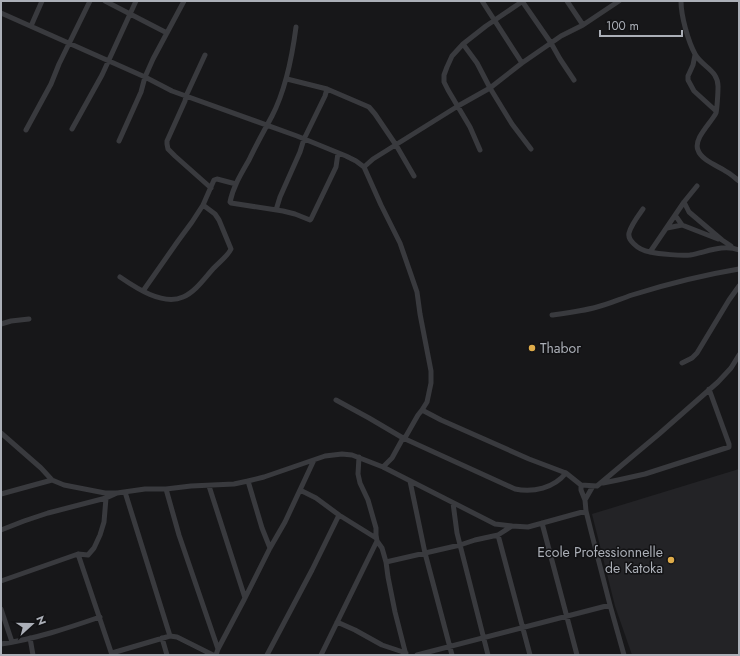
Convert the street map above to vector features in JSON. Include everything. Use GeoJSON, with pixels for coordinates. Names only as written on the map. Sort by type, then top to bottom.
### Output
{"type":"FeatureCollection","features":[{"type":"Feature","properties":{"kind":"street"},"geometry":{"type":"LineString","coordinates":[[31,26],[42,1]]}},
{"type":"Feature","properties":{"kind":"street"},"geometry":{"type":"LineString","coordinates":[[26,130],[48,91],[59,64],[90,1]]}},
{"type":"Feature","properties":{"kind":"street"},"geometry":{"type":"LineString","coordinates":[[106,1],[130,15],[167,33]]}},
{"type":"Feature","properties":{"kind":"street"},"geometry":{"type":"LineString","coordinates":[[72,129],[102,75],[136,1]]}},
{"type":"Feature","properties":{"kind":"street"},"geometry":{"type":"LineString","coordinates":[[119,140],[141,92],[145,77],[153,59],[184,1]]}},
{"type":"Feature","properties":{"kind":"street"},"geometry":{"type":"LineString","coordinates":[[482,1],[522,63]]}},
{"type":"Feature","properties":{"kind":"street"},"geometry":{"type":"LineString","coordinates":[[480,150],[470,127],[444,82],[444,75],[452,56],[463,44],[494,20],[523,1],[574,80]]}},
{"type":"Feature","properties":{"kind":"street"},"geometry":{"type":"LineString","coordinates":[[567,1],[583,25]]}},
{"type":"Feature","properties":{"kind":"street"},"geometry":{"type":"LineString","coordinates":[[681,1],[681,9],[686,30],[695,55],[717,78],[718,87],[716,111],[710,123],[699,137],[697,145],[698,151],[704,158],[726,171],[739,181]]}},
{"type":"Feature","properties":{"kind":"street"},"geometry":{"type":"LineString","coordinates":[[364,167],[373,159],[458,106],[490,88],[522,63],[561,36],[583,25],[617,2]]}},
{"type":"Feature","properties":{"kind":"street"},"geometry":{"type":"LineString","coordinates":[[1,13],[145,77],[172,91],[338,153],[356,161],[364,167],[400,244],[417,292],[431,371],[430,393],[427,402],[406,436],[403,438],[392,458],[383,467]]}},
{"type":"Feature","properties":{"kind":"street"},"geometry":{"type":"LineString","coordinates":[[296,28],[281,97],[236,184],[230,201],[231,203],[290,212],[310,220],[336,167],[338,153]]}},
{"type":"Feature","properties":{"kind":"street"},"geometry":{"type":"LineString","coordinates":[[463,44],[477,63],[512,124],[531,149]]}},
{"type":"Feature","properties":{"kind":"street"},"geometry":{"type":"LineString","coordinates":[[205,55],[186,96],[167,144],[168,149],[211,188]]}},
{"type":"Feature","properties":{"kind":"street"},"geometry":{"type":"LineString","coordinates":[[695,55],[688,80],[694,91],[716,111]]}},
{"type":"Feature","properties":{"kind":"street"},"geometry":{"type":"LineString","coordinates":[[286,79],[327,89],[369,107],[396,145],[414,176]]}},
{"type":"Feature","properties":{"kind":"street"},"geometry":{"type":"LineString","coordinates":[[276,210],[304,140],[327,89]]}},
{"type":"Feature","properties":{"kind":"street"},"geometry":{"type":"LineString","coordinates":[[142,291],[192,222],[203,205],[214,180],[236,184]]}},
{"type":"Feature","properties":{"kind":"street"},"geometry":{"type":"LineString","coordinates":[[650,252],[684,202],[697,186]]}},
{"type":"Feature","properties":{"kind":"street"},"geometry":{"type":"LineString","coordinates":[[684,202],[689,212],[722,240],[739,250]]}},
{"type":"Feature","properties":{"kind":"street"},"geometry":{"type":"LineString","coordinates":[[120,277],[142,291],[160,298],[169,300],[184,297],[189,294],[231,249],[219,220],[215,214],[203,205]]}},
{"type":"Feature","properties":{"kind":"street"},"geometry":{"type":"LineString","coordinates":[[643,209],[630,228],[628,235],[630,240],[641,249],[650,252],[689,255],[720,248],[732,247]]}},
{"type":"Feature","properties":{"kind":"street"},"geometry":{"type":"LineString","coordinates":[[677,213],[689,212]]}},
{"type":"Feature","properties":{"kind":"street"},"geometry":{"type":"LineString","coordinates":[[677,213],[682,225]]}},
{"type":"Feature","properties":{"kind":"street"},"geometry":{"type":"LineString","coordinates":[[667,228],[682,225],[722,240]]}},
{"type":"Feature","properties":{"kind":"street"},"geometry":{"type":"LineString","coordinates":[[552,315],[598,307],[632,295],[684,280],[739,269]]}},
{"type":"Feature","properties":{"kind":"street"},"geometry":{"type":"LineString","coordinates":[[682,364],[692,358],[696,353],[739,286]]}},
{"type":"Feature","properties":{"kind":"street"},"geometry":{"type":"LineString","coordinates":[[1,324],[29,319]]}},
{"type":"Feature","properties":{"kind":"street"},"geometry":{"type":"LineString","coordinates":[[422,410],[529,459],[566,473],[581,484],[597,486],[659,434],[727,373],[739,355]]}},
{"type":"Feature","properties":{"kind":"street"},"geometry":{"type":"LineString","coordinates":[[601,483],[644,474],[729,447],[709,389]]}},
{"type":"Feature","properties":{"kind":"street"},"geometry":{"type":"LineString","coordinates":[[336,400],[403,438],[505,485],[530,491],[540,489],[561,480],[566,473]]}},
{"type":"Feature","properties":{"kind":"street"},"geometry":{"type":"LineString","coordinates":[[1,433],[41,468],[52,480],[64,485],[105,493],[145,489],[234,484],[248,481],[325,456],[352,455],[383,467],[495,524],[528,526],[586,511]]}},
{"type":"Feature","properties":{"kind":"street"},"geometry":{"type":"LineString","coordinates":[[322,655],[376,539],[376,528],[368,500],[360,483],[358,474],[360,457]]}},
{"type":"Feature","properties":{"kind":"street"},"geometry":{"type":"LineString","coordinates":[[216,655],[270,548],[285,522],[314,460]]}},
{"type":"Feature","properties":{"kind":"street"},"geometry":{"type":"LineString","coordinates":[[1,494],[52,480]]}},
{"type":"Feature","properties":{"kind":"street"},"geometry":{"type":"LineString","coordinates":[[248,481],[262,528],[270,548]]}},
{"type":"Feature","properties":{"kind":"street"},"geometry":{"type":"LineString","coordinates":[[410,481],[425,553],[452,655]]}},
{"type":"Feature","properties":{"kind":"street"},"geometry":{"type":"LineString","coordinates":[[581,484],[586,511],[624,655]]}},
{"type":"Feature","properties":{"kind":"street"},"geometry":{"type":"LineString","coordinates":[[209,486],[245,598]]}},
{"type":"Feature","properties":{"kind":"street"},"geometry":{"type":"LineString","coordinates":[[585,500],[593,486]]}},
{"type":"Feature","properties":{"kind":"street"},"geometry":{"type":"LineString","coordinates":[[166,489],[179,535],[218,649]]}},
{"type":"Feature","properties":{"kind":"street"},"geometry":{"type":"LineString","coordinates":[[300,490],[316,498],[376,539],[382,548],[395,612],[406,654]]}},
{"type":"Feature","properties":{"kind":"street"},"geometry":{"type":"LineString","coordinates":[[125,492],[170,636]]}},
{"type":"Feature","properties":{"kind":"street"},"geometry":{"type":"LineString","coordinates":[[1,530],[48,513],[106,498],[117,493]]}},
{"type":"Feature","properties":{"kind":"street"},"geometry":{"type":"LineString","coordinates":[[1,581],[78,554],[88,555],[94,548],[100,535],[104,522],[106,498]]}},
{"type":"Feature","properties":{"kind":"street"},"geometry":{"type":"LineString","coordinates":[[453,503],[454,519],[488,655]]}},
{"type":"Feature","properties":{"kind":"street"},"geometry":{"type":"LineString","coordinates":[[267,655],[339,515]]}},
{"type":"Feature","properties":{"kind":"street"},"geometry":{"type":"LineString","coordinates":[[542,523],[577,655]]}},
{"type":"Feature","properties":{"kind":"street"},"geometry":{"type":"LineString","coordinates":[[386,562],[498,535],[512,526]]}},
{"type":"Feature","properties":{"kind":"street"},"geometry":{"type":"LineString","coordinates":[[498,535],[530,655]]}},
{"type":"Feature","properties":{"kind":"street"},"geometry":{"type":"LineString","coordinates":[[78,554],[112,654],[170,636],[177,637],[213,655]]}},
{"type":"Feature","properties":{"kind":"street"},"geometry":{"type":"LineString","coordinates":[[417,655],[610,605]]}},
{"type":"Feature","properties":{"kind":"street"},"geometry":{"type":"LineString","coordinates":[[1,608],[12,642]]}},
{"type":"Feature","properties":{"kind":"street"},"geometry":{"type":"LineString","coordinates":[[1,644],[66,629],[100,616]]}},
{"type":"Feature","properties":{"kind":"street"},"geometry":{"type":"LineString","coordinates":[[337,622],[382,645],[406,654]]}},
{"type":"Feature","properties":{"kind":"street"},"geometry":{"type":"LineString","coordinates":[[30,638],[33,655]]}},
{"type":"Feature","properties":{"kind":"street"},"geometry":{"type":"LineString","coordinates":[[162,638],[167,655]]}},
{"type":"Feature","properties":{"kind":"shaded area","name":"Ecole Professionnelle de Katoka"},"geometry":{"type":"Polygon","coordinates":[[[739,469],[739,655],[632,655],[615,606],[592,514],[739,469]]]}},
{"type":"Feature","properties":{"kind":"place","name":"Thabor"},"geometry":{"type":"Point","coordinates":[532,348]}},
{"type":"Feature","properties":{"kind":"place","name":"Ecole Professionnelle de Katoka"},"geometry":{"type":"Point","coordinates":[671,560]}}]}
